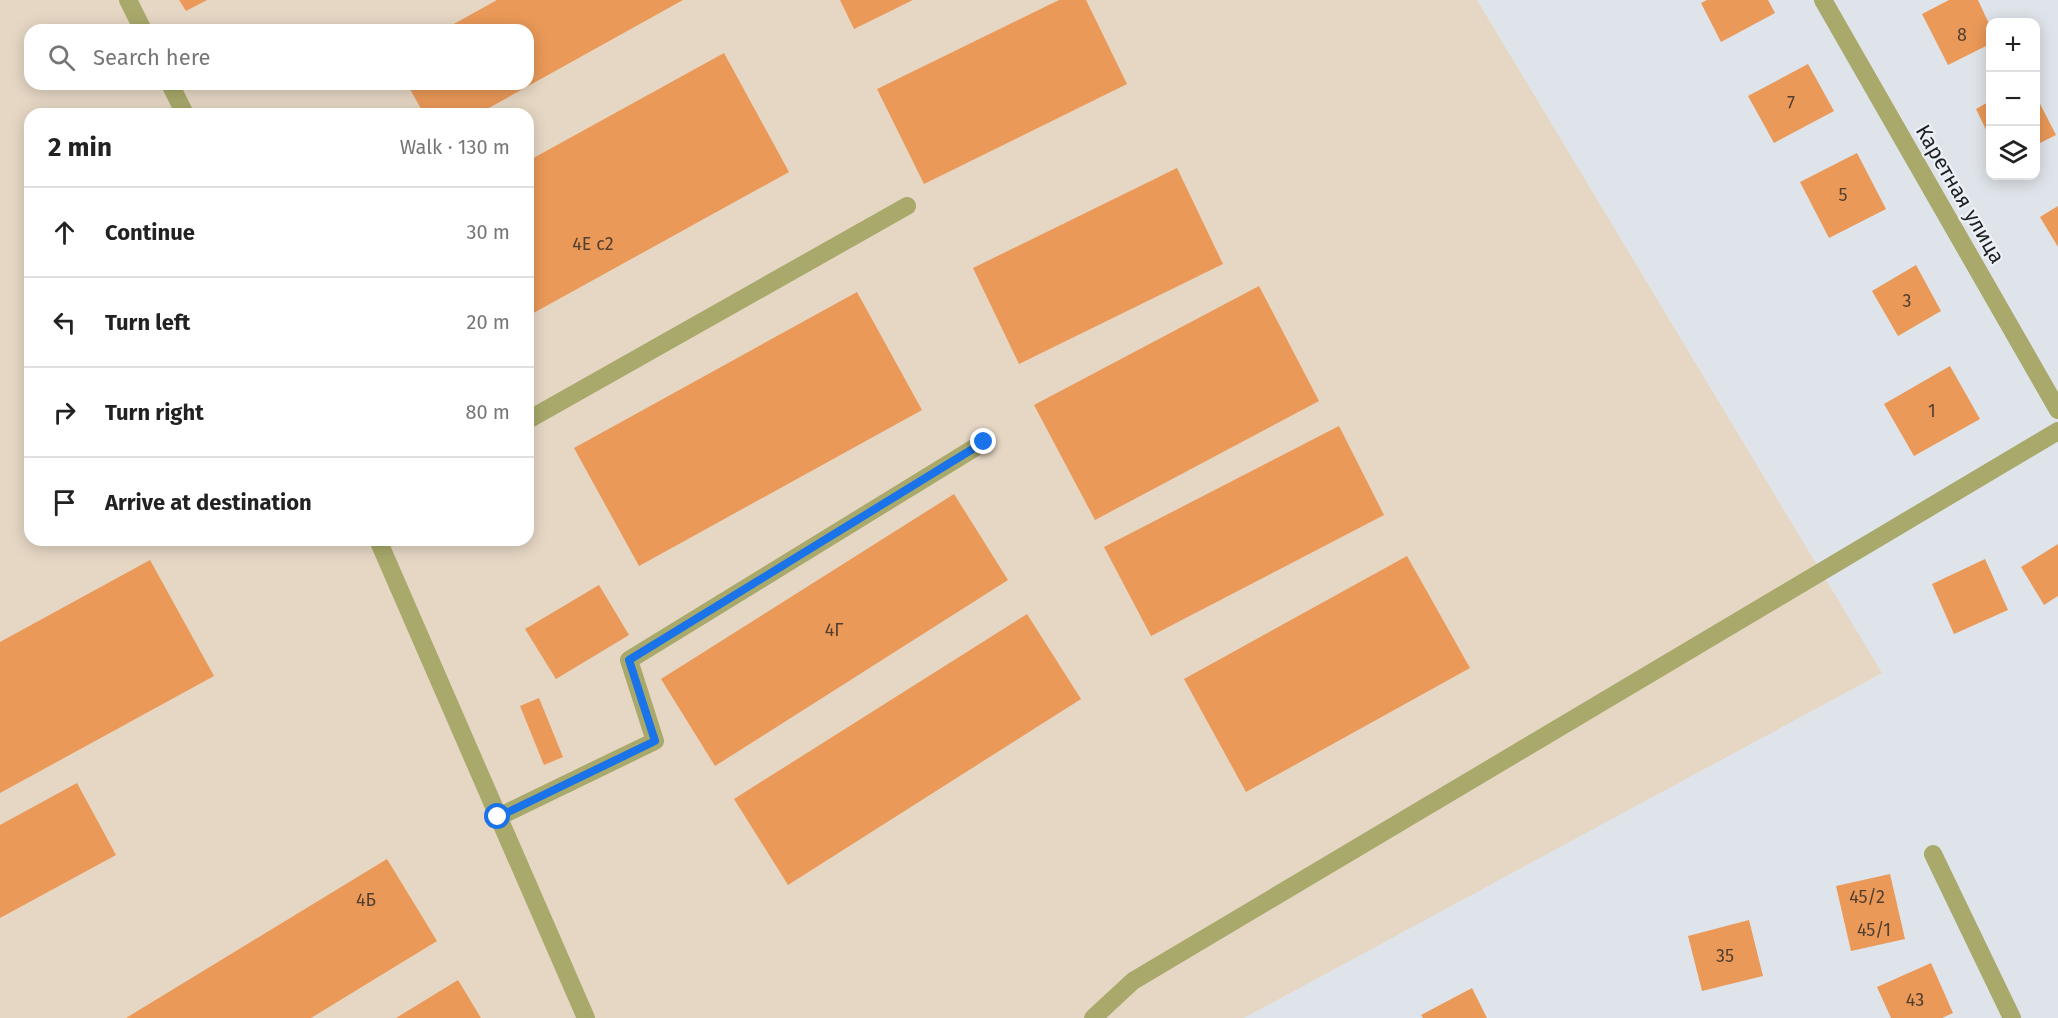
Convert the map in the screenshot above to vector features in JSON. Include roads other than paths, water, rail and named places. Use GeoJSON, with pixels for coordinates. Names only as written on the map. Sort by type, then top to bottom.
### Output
{"type":"FeatureCollection","features":[{"type":"Feature","properties":{"kind":"street"},"geometry":{"type":"LineString","coordinates":[[128,0],[140,24]]}},
{"type":"Feature","properties":{"kind":"street","name":"Каретная улица"},"geometry":{"type":"LineString","coordinates":[[1823,0],[2058,410]]}},
{"type":"Feature","properties":{"kind":"street"},"geometry":{"type":"LineString","coordinates":[[173,90],[182,108]]}},
{"type":"Feature","properties":{"kind":"street"},"geometry":{"type":"LineString","coordinates":[[534,417],[907,206]]}},
{"type":"Feature","properties":{"kind":"street"},"geometry":{"type":"LineString","coordinates":[[1093,1018],[1133,981],[2058,431]]}},
{"type":"Feature","properties":{"kind":"street"},"geometry":{"type":"LineString","coordinates":[[498,817],[655,741],[629,660],[984,442]]}},
{"type":"Feature","properties":{"kind":"street"},"geometry":{"type":"LineString","coordinates":[[381,546],[586,1018]]}},
{"type":"Feature","properties":{"kind":"street"},"geometry":{"type":"LineString","coordinates":[[1934,854],[2012,1018]]}}]}
